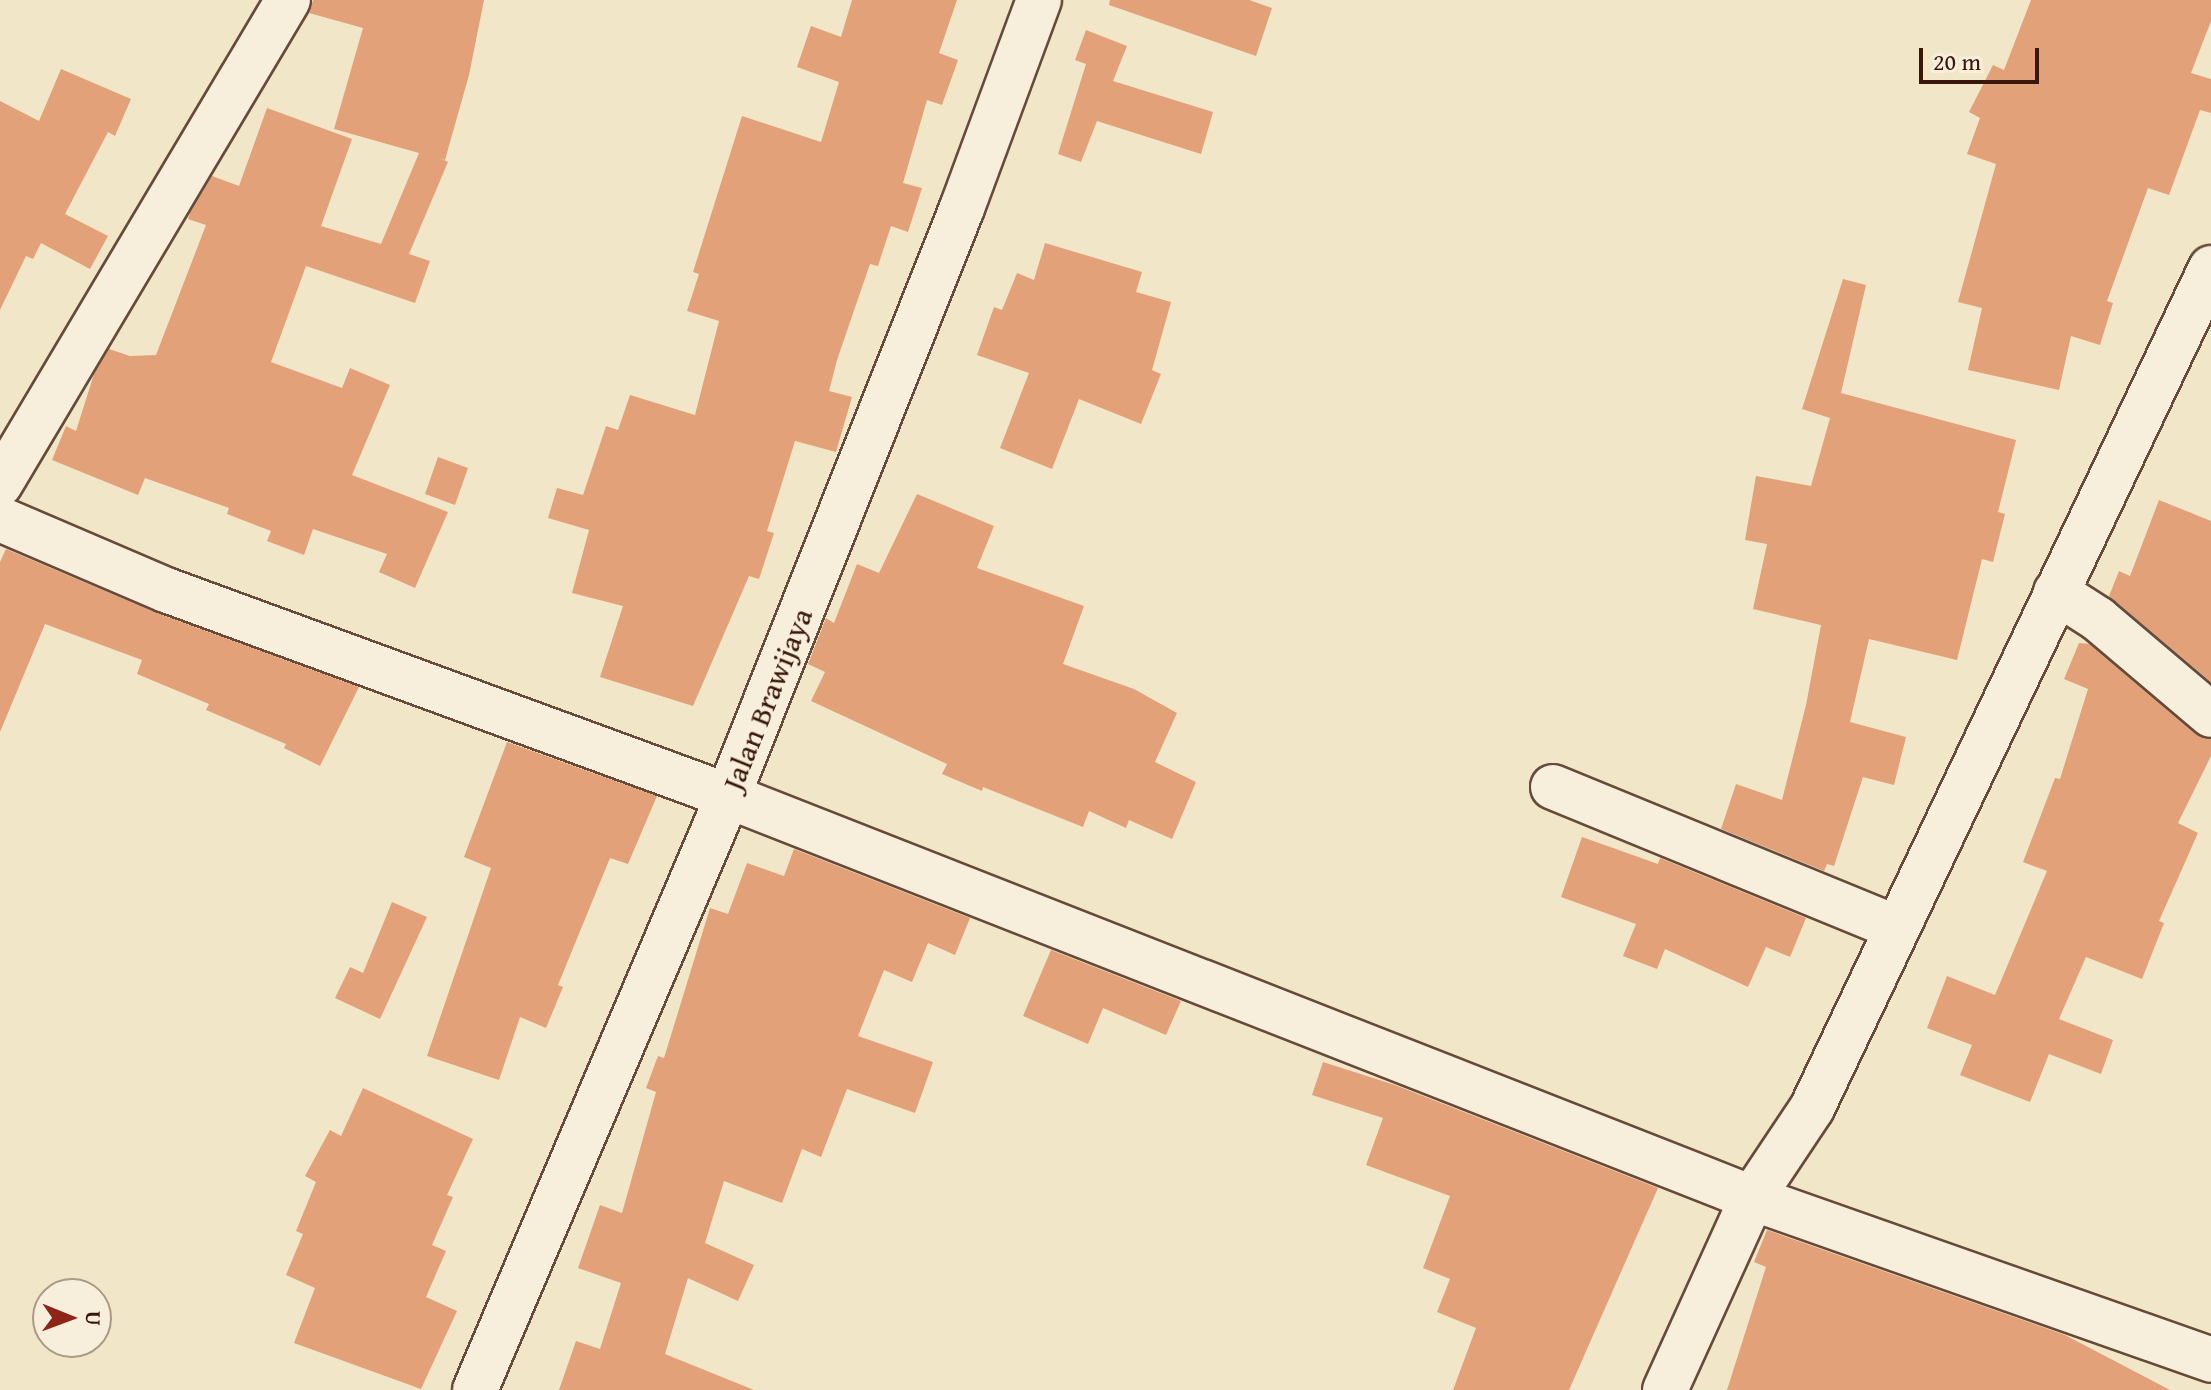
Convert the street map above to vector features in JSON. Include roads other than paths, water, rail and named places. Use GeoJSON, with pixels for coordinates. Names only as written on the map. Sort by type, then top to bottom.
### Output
{"type":"FeatureCollection","features":[{"type":"Feature","properties":{"kind":"street"},"geometry":{"type":"LineString","coordinates":[[0,484],[288,0]]}},
{"type":"Feature","properties":{"kind":"street","name":"Jalan Brawijaya"},"geometry":{"type":"LineString","coordinates":[[475,1390],[728,796],[962,208],[1039,0]]}},
{"type":"Feature","properties":{"kind":"street"},"geometry":{"type":"LineString","coordinates":[[1665,1390],[1752,1198],[1812,1108],[2211,268]]}},
{"type":"Feature","properties":{"kind":"street"},"geometry":{"type":"LineString","coordinates":[[0,519],[166,590],[728,796],[1752,1198],[2211,1360]]}},
{"type":"Feature","properties":{"kind":"street"},"geometry":{"type":"LineString","coordinates":[[2056,592],[2098,619],[2211,715]]}},
{"type":"Feature","properties":{"kind":"street"},"geometry":{"type":"LineString","coordinates":[[1553,787],[1897,928]]}}]}
